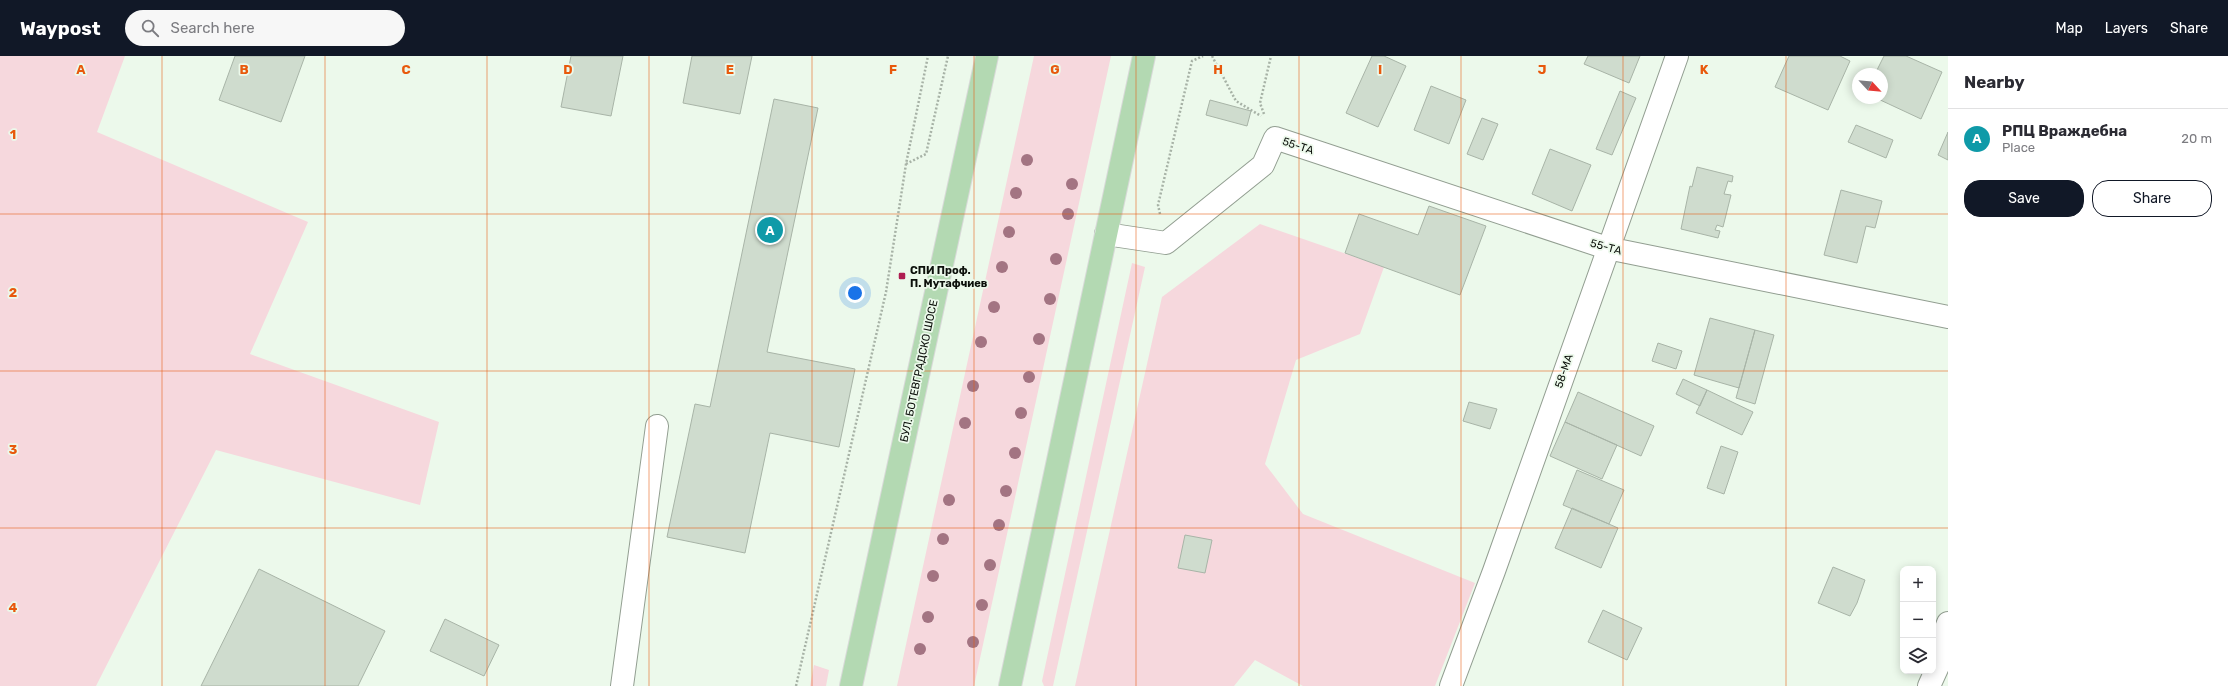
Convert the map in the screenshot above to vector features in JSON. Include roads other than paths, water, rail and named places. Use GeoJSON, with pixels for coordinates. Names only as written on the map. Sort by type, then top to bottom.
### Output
{"type":"FeatureCollection","features":[{"type":"Feature","properties":{"kind":"main road","name":"БУЛ. БОТЕВГРАДСКО ШОСЕ"},"geometry":{"type":"LineString","coordinates":[[851,686],[987,56]]}},
{"type":"Feature","properties":{"kind":"main road"},"geometry":{"type":"LineString","coordinates":[[1010,686],[1144,56]]}},
{"type":"Feature","properties":{"kind":"street","name":"58-МА"},"geometry":{"type":"LineString","coordinates":[[1451,686],[1497,564],[1607,248],[1677,56]]}},
{"type":"Feature","properties":{"kind":"street","name":"55-ТА"},"geometry":{"type":"LineString","coordinates":[[1106,234],[1166,243],[1263,166],[1275,138],[1607,248],[1948,317]]}},
{"type":"Feature","properties":{"kind":"street"},"geometry":{"type":"LineString","coordinates":[[622,686],[657,426]]}},
{"type":"Feature","properties":{"kind":"street"},"geometry":{"type":"LineString","coordinates":[[1929,686],[1944,665],[1942,639],[1948,623]]}},
{"type":"Feature","properties":{"kind":"place","name":"РПЦ Враждебна"},"geometry":{"type":"Point","coordinates":[770,230]}},
{"type":"Feature","properties":{"kind":"place","name":"СПИ Проф. П. Мутафчиев"},"geometry":{"type":"Point","coordinates":[902,276]}}]}
